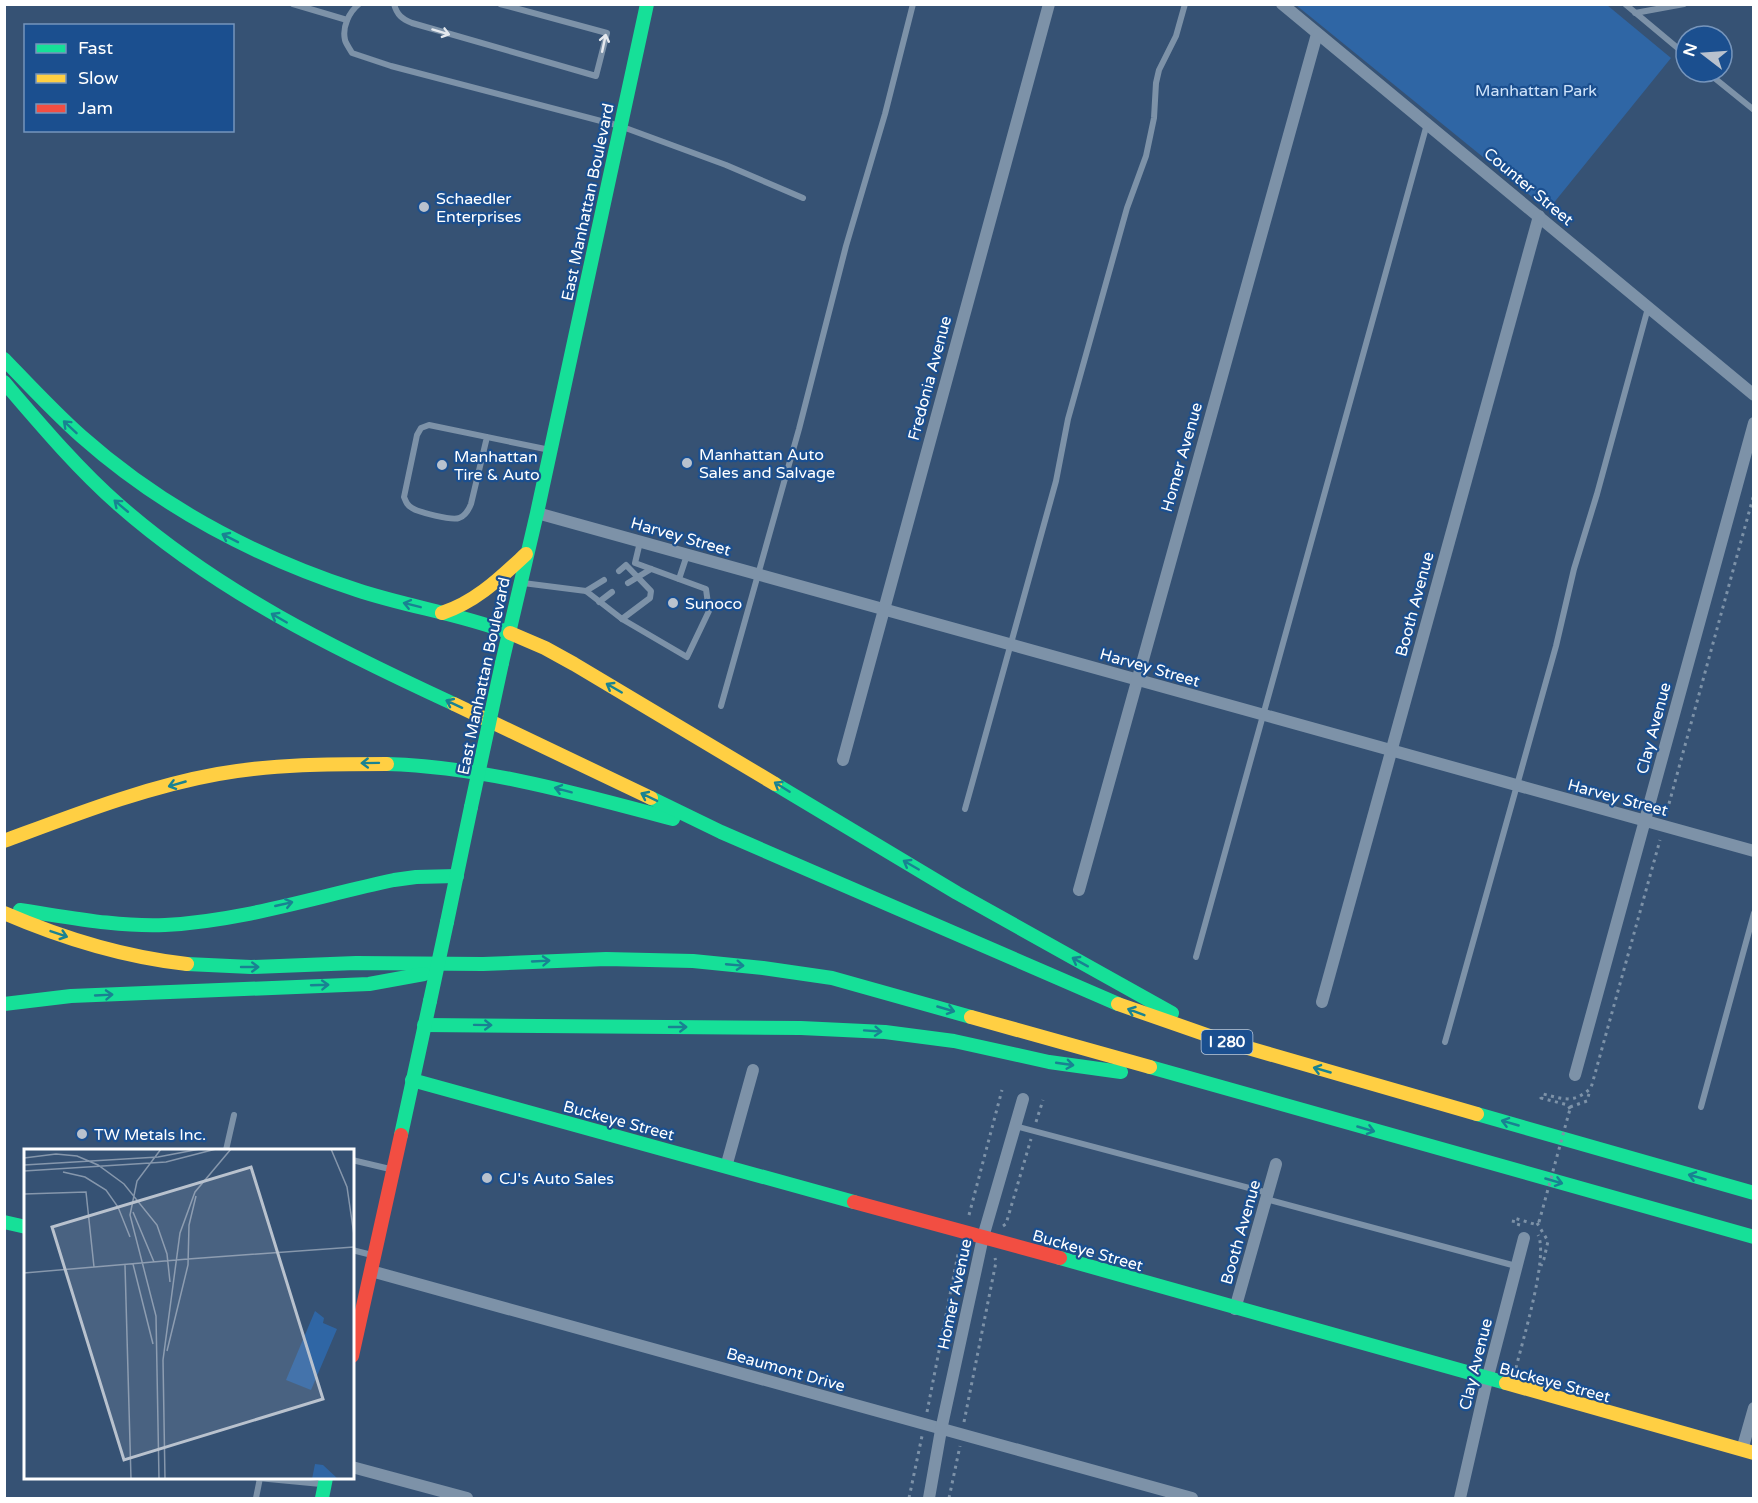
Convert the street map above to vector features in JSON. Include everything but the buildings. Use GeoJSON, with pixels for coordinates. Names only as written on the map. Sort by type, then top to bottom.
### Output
{"type":"FeatureCollection","features":[{"type":"Feature","properties":{"kind":"main road","name":"East Manhattan Boulevard"},"geometry":{"type":"LineString","coordinates":[[354,1337],[358,1299],[371,1271],[647,4]]}},
{"type":"Feature","properties":{"kind":"main road"},"geometry":{"type":"LineString","coordinates":[[4,359],[86,442],[142,485],[196,520],[248,547],[300,570],[369,594],[482,622],[547,649],[1039,940],[1224,1041]]}},
{"type":"Feature","properties":{"kind":"main road"},"geometry":{"type":"LineString","coordinates":[[4,382],[54,440],[110,497],[186,559],[234,592],[337,649],[547,747],[721,832]]}},
{"type":"Feature","properties":{"kind":"main road"},"geometry":{"type":"LineString","coordinates":[[442,613],[466,605],[476,598],[526,554]]}},
{"type":"Feature","properties":{"kind":"main road"},"geometry":{"type":"LineString","coordinates":[[4,841],[93,807],[208,776],[278,767],[381,763],[467,770],[538,783],[721,832]]}},
{"type":"Feature","properties":{"kind":"main road","name":"I 280"},"geometry":{"type":"LineString","coordinates":[[721,832],[1100,998],[1224,1041],[1754,1193]]}},
{"type":"Feature","properties":{"kind":"main road"},"geometry":{"type":"LineString","coordinates":[[4,907],[106,922],[165,925],[226,917],[394,880],[425,876],[457,876]]}},
{"type":"Feature","properties":{"kind":"main road"},"geometry":{"type":"LineString","coordinates":[[4,913],[82,942],[159,960],[231,967],[372,963],[482,964],[585,959],[646,959],[773,969],[832,978],[1754,1237]]}},
{"type":"Feature","properties":{"kind":"main road"},"geometry":{"type":"LineString","coordinates":[[4,1004],[71,996],[369,984],[482,964]]}},
{"type":"Feature","properties":{"kind":"main road"},"geometry":{"type":"LineString","coordinates":[[424,1024],[801,1028],[885,1032],[954,1041],[1049,1062],[1208,1085]]}},
{"type":"Feature","properties":{"kind":"main road","name":"Buckeye Street"},"geometry":{"type":"LineString","coordinates":[[412,1080],[998,1241],[1748,1452]]}},
{"type":"Feature","properties":{"kind":"main road"},"geometry":{"type":"LineString","coordinates":[[4,1222],[24,1227]]}},
{"type":"Feature","properties":{"kind":"main road"},"geometry":{"type":"LineString","coordinates":[[322,1498],[326,1481]]}},
{"type":"Feature","properties":{"kind":"street","name":"Fredonia Avenue"},"geometry":{"type":"LineString","coordinates":[[843,760],[1049,4]]}},
{"type":"Feature","properties":{"kind":"street","name":"Counter Street"},"geometry":{"type":"LineString","coordinates":[[1282,4],[1754,394]]}},
{"type":"Feature","properties":{"kind":"street","name":"Homer Avenue"},"geometry":{"type":"LineString","coordinates":[[1079,890],[1317,34]]}},
{"type":"Feature","properties":{"kind":"street","name":"Booth Avenue"},"geometry":{"type":"LineString","coordinates":[[1322,1002],[1539,216]]}},
{"type":"Feature","properties":{"kind":"street","name":"Clay Avenue"},"geometry":{"type":"LineString","coordinates":[[1575,1075],[1754,423]]}},
{"type":"Feature","properties":{"kind":"street","name":"Harvey Street"},"geometry":{"type":"LineString","coordinates":[[537,513],[1754,851]]}},
{"type":"Feature","properties":{"kind":"street"},"geometry":{"type":"LineString","coordinates":[[726,1167],[753,1070]]}},
{"type":"Feature","properties":{"kind":"street","name":"Homer Avenue"},"geometry":{"type":"LineString","coordinates":[[929,1498],[983,1237],[1023,1099]]}},
{"type":"Feature","properties":{"kind":"street","name":"Booth Avenue"},"geometry":{"type":"LineString","coordinates":[[1235,1309],[1276,1164]]}},
{"type":"Feature","properties":{"kind":"street","name":"Clay Avenue"},"geometry":{"type":"LineString","coordinates":[[1460,1498],[1487,1380],[1524,1238]]}},
{"type":"Feature","properties":{"kind":"street","name":"Beaumont Drive"},"geometry":{"type":"LineString","coordinates":[[371,1271],[1192,1498]]}},
{"type":"Feature","properties":{"kind":"street"},"geometry":{"type":"LineString","coordinates":[[1748,1452],[1754,1408]]}},
{"type":"Feature","properties":{"kind":"street"},"geometry":{"type":"LineString","coordinates":[[354,1468],[467,1498]]}},
{"type":"Feature","properties":{"kind":"lane"},"geometry":{"type":"LineString","coordinates":[[293,4],[316,8],[347,20]]}},
{"type":"Feature","properties":{"kind":"lane"},"geometry":{"type":"LineString","coordinates":[[359,4],[347,20],[345,40],[352,53],[391,66],[620,126],[726,165],[803,198]]}},
{"type":"Feature","properties":{"kind":"lane"},"geometry":{"type":"LineString","coordinates":[[394,4],[396,12],[403,19],[412,23],[596,76],[607,33],[500,4]]}},
{"type":"Feature","properties":{"kind":"lane"},"geometry":{"type":"LineString","coordinates":[[721,706],[914,4]]}},
{"type":"Feature","properties":{"kind":"lane"},"geometry":{"type":"LineString","coordinates":[[965,809],[1056,481],[1066,429],[1115,252],[1136,180],[1146,156],[1154,118],[1159,70],[1176,36],[1185,4]]}},
{"type":"Feature","properties":{"kind":"lane"},"geometry":{"type":"LineString","coordinates":[[1626,4],[1674,45]]}},
{"type":"Feature","properties":{"kind":"lane"},"geometry":{"type":"LineString","coordinates":[[1635,13],[1684,4]]}},
{"type":"Feature","properties":{"kind":"lane"},"geometry":{"type":"LineString","coordinates":[[1722,84],[1754,110]]}},
{"type":"Feature","properties":{"kind":"lane"},"geometry":{"type":"LineString","coordinates":[[1196,957],[1265,716],[1427,124]]}},
{"type":"Feature","properties":{"kind":"lane"},"geometry":{"type":"LineString","coordinates":[[1445,1042],[1518,786],[1556,646],[1574,569],[1648,307]]}},
{"type":"Feature","properties":{"kind":"lane"},"geometry":{"type":"LineString","coordinates":[[487,437],[468,511],[459,518],[450,518],[414,510],[407,504],[404,496],[417,435],[421,428],[429,425],[550,450]]}},
{"type":"Feature","properties":{"kind":"lane"},"geometry":{"type":"LineString","coordinates":[[520,583],[586,591],[622,619],[687,657],[710,611],[706,589],[635,562],[640,542]]}},
{"type":"Feature","properties":{"kind":"lane"},"geometry":{"type":"LineString","coordinates":[[679,579],[687,555]]}},
{"type":"Feature","properties":{"kind":"lane"},"geometry":{"type":"LineString","coordinates":[[619,571],[627,565],[651,591],[650,598],[622,619]]}},
{"type":"Feature","properties":{"kind":"lane"},"geometry":{"type":"LineString","coordinates":[[628,583],[651,569]]}},
{"type":"Feature","properties":{"kind":"lane"},"geometry":{"type":"LineString","coordinates":[[586,591],[604,580]]}},
{"type":"Feature","properties":{"kind":"lane"},"geometry":{"type":"LineString","coordinates":[[599,602],[612,592]]}},
{"type":"Feature","properties":{"kind":"lane"},"geometry":{"type":"LineString","coordinates":[[1701,1107],[1754,913]]}},
{"type":"Feature","properties":{"kind":"lane"},"geometry":{"type":"LineString","coordinates":[[226,1149],[234,1114]]}},
{"type":"Feature","properties":{"kind":"lane"},"geometry":{"type":"LineString","coordinates":[[1015,1126],[1517,1266]]}},
{"type":"Feature","properties":{"kind":"lane"},"geometry":{"type":"LineString","coordinates":[[354,1160],[393,1170]]}},
{"type":"Feature","properties":{"kind":"lane"},"geometry":{"type":"LineString","coordinates":[[354,1250],[374,1255]]}},
{"type":"Feature","properties":{"kind":"lane"},"geometry":{"type":"LineString","coordinates":[[256,1498],[259,1479]]}},
{"type":"Feature","properties":{"kind":"lane"},"geometry":{"type":"LineString","coordinates":[[281,1479],[326,1481]]}},
{"type":"Feature","properties":{"kind":"path"},"geometry":{"type":"LineString","coordinates":[[1667,811],[1754,494]]}},
{"type":"Feature","properties":{"kind":"path"},"geometry":{"type":"LineString","coordinates":[[1540,1268],[1548,1241],[1538,1223],[1570,1107],[1587,1101],[1591,1088]]}},
{"type":"Feature","properties":{"kind":"path"},"geometry":{"type":"LineString","coordinates":[[971,1218],[968,1213],[1002,1090]]}},
{"type":"Feature","properties":{"kind":"path"},"geometry":{"type":"LineString","coordinates":[[949,1498],[996,1262],[998,1241],[1002,1226],[1006,1224],[1043,1100]]}},
{"type":"Feature","properties":{"kind":"path"},"geometry":{"type":"LineString","coordinates":[[909,1498],[958,1254],[964,1251],[995,1258]]}},
{"type":"Feature","properties":{"kind":"green space","name":"Manhattan Park"},"geometry":{"type":"Polygon","coordinates":[[[1296,5],[1607,5],[1671,58],[1548,210],[1296,5]]]}},
{"type":"Feature","properties":{"kind":"traffic: fast"},"geometry":{"type":"LineString","coordinates":[[502,663],[537,513],[647,4]]}},
{"type":"Feature","properties":{"kind":"traffic: fast"},"geometry":{"type":"LineString","coordinates":[[4,359],[61,418],[112,462],[177,507],[211,527],[319,577],[376,596],[510,633]]}},
{"type":"Feature","properties":{"kind":"traffic: fast"},"geometry":{"type":"LineString","coordinates":[[4,382],[103,491],[196,565],[279,617],[365,662],[454,704]]}},
{"type":"Feature","properties":{"kind":"traffic: fast"},"geometry":{"type":"LineString","coordinates":[[471,807],[502,663]]}},
{"type":"Feature","properties":{"kind":"traffic: fast"},"geometry":{"type":"LineString","coordinates":[[387,764],[424,766],[496,776],[567,791],[673,819]]}},
{"type":"Feature","properties":{"kind":"traffic: fast"},"geometry":{"type":"LineString","coordinates":[[775,784],[957,893],[1172,1013]]}},
{"type":"Feature","properties":{"kind":"traffic: fast"},"geometry":{"type":"LineString","coordinates":[[651,798],[721,832],[1118,1004]]}},
{"type":"Feature","properties":{"kind":"traffic: fast"},"geometry":{"type":"LineString","coordinates":[[447,922],[471,807]]}},
{"type":"Feature","properties":{"kind":"traffic: fast"},"geometry":{"type":"LineString","coordinates":[[20,910],[111,923],[147,925],[194,923],[252,913],[394,880],[457,876]]}},
{"type":"Feature","properties":{"kind":"traffic: fast"},"geometry":{"type":"LineString","coordinates":[[430,1001],[447,922]]}},
{"type":"Feature","properties":{"kind":"traffic: fast"},"geometry":{"type":"LineString","coordinates":[[187,964],[251,967],[356,963],[483,964],[606,959],[693,961],[832,978],[971,1017]]}},
{"type":"Feature","properties":{"kind":"traffic: fast"},"geometry":{"type":"LineString","coordinates":[[4,1004],[71,996],[369,984],[424,974]]}},
{"type":"Feature","properties":{"kind":"traffic: fast"},"geometry":{"type":"LineString","coordinates":[[401,1135],[430,1001]]}},
{"type":"Feature","properties":{"kind":"traffic: fast"},"geometry":{"type":"LineString","coordinates":[[424,1025],[801,1028],[885,1032],[954,1041],[1049,1062],[1121,1072]]}},
{"type":"Feature","properties":{"kind":"traffic: fast"},"geometry":{"type":"LineString","coordinates":[[1150,1067],[1754,1237]]}},
{"type":"Feature","properties":{"kind":"traffic: fast"},"geometry":{"type":"LineString","coordinates":[[412,1080],[854,1202]]}},
{"type":"Feature","properties":{"kind":"traffic: fast"},"geometry":{"type":"LineString","coordinates":[[1477,1114],[1754,1193]]}},
{"type":"Feature","properties":{"kind":"traffic: fast"},"geometry":{"type":"LineString","coordinates":[[4,1222],[24,1227]]}},
{"type":"Feature","properties":{"kind":"traffic: fast"},"geometry":{"type":"LineString","coordinates":[[1060,1258],[1506,1383]]}},
{"type":"Feature","properties":{"kind":"traffic: fast"},"geometry":{"type":"LineString","coordinates":[[322,1498],[326,1479]]}},
{"type":"Feature","properties":{"kind":"traffic: slow"},"geometry":{"type":"LineString","coordinates":[[442,613],[477,596],[526,554]]}},
{"type":"Feature","properties":{"kind":"traffic: slow"},"geometry":{"type":"LineString","coordinates":[[510,633],[574,664],[775,784]]}},
{"type":"Feature","properties":{"kind":"traffic: slow"},"geometry":{"type":"LineString","coordinates":[[454,704],[651,798]]}},
{"type":"Feature","properties":{"kind":"traffic: slow"},"geometry":{"type":"LineString","coordinates":[[4,841],[137,794],[218,774],[281,766],[387,764]]}},
{"type":"Feature","properties":{"kind":"traffic: slow"},"geometry":{"type":"LineString","coordinates":[[4,913],[48,931],[93,945],[140,957],[187,964]]}},
{"type":"Feature","properties":{"kind":"traffic: slow"},"geometry":{"type":"LineString","coordinates":[[1118,1004],[1224,1041],[1477,1114]]}},
{"type":"Feature","properties":{"kind":"traffic: slow"},"geometry":{"type":"LineString","coordinates":[[971,1017],[1150,1067]]}},
{"type":"Feature","properties":{"kind":"traffic: slow"},"geometry":{"type":"LineString","coordinates":[[1506,1383],[1754,1453]]}},
{"type":"Feature","properties":{"kind":"traffic: jam"},"geometry":{"type":"LineString","coordinates":[[354,1347],[401,1135]]}},
{"type":"Feature","properties":{"kind":"traffic: jam"},"geometry":{"type":"LineString","coordinates":[[854,1202],[1060,1258]]}},
{"type":"Feature","properties":{"kind":"place","name":"Schaedler Enterprises"},"geometry":{"type":"Point","coordinates":[424,207]}},
{"type":"Feature","properties":{"kind":"place","name":"Manhattan Auto Sales and Salvage"},"geometry":{"type":"Point","coordinates":[687,463]}},
{"type":"Feature","properties":{"kind":"place","name":"Manhattan Tire & Auto"},"geometry":{"type":"Point","coordinates":[442,465]}},
{"type":"Feature","properties":{"kind":"place","name":"Sunoco"},"geometry":{"type":"Point","coordinates":[673,603]}},
{"type":"Feature","properties":{"kind":"place","name":"TW Metals Inc."},"geometry":{"type":"Point","coordinates":[82,1134]}},
{"type":"Feature","properties":{"kind":"place","name":"CJ's Auto Sales"},"geometry":{"type":"Point","coordinates":[487,1178]}}]}
